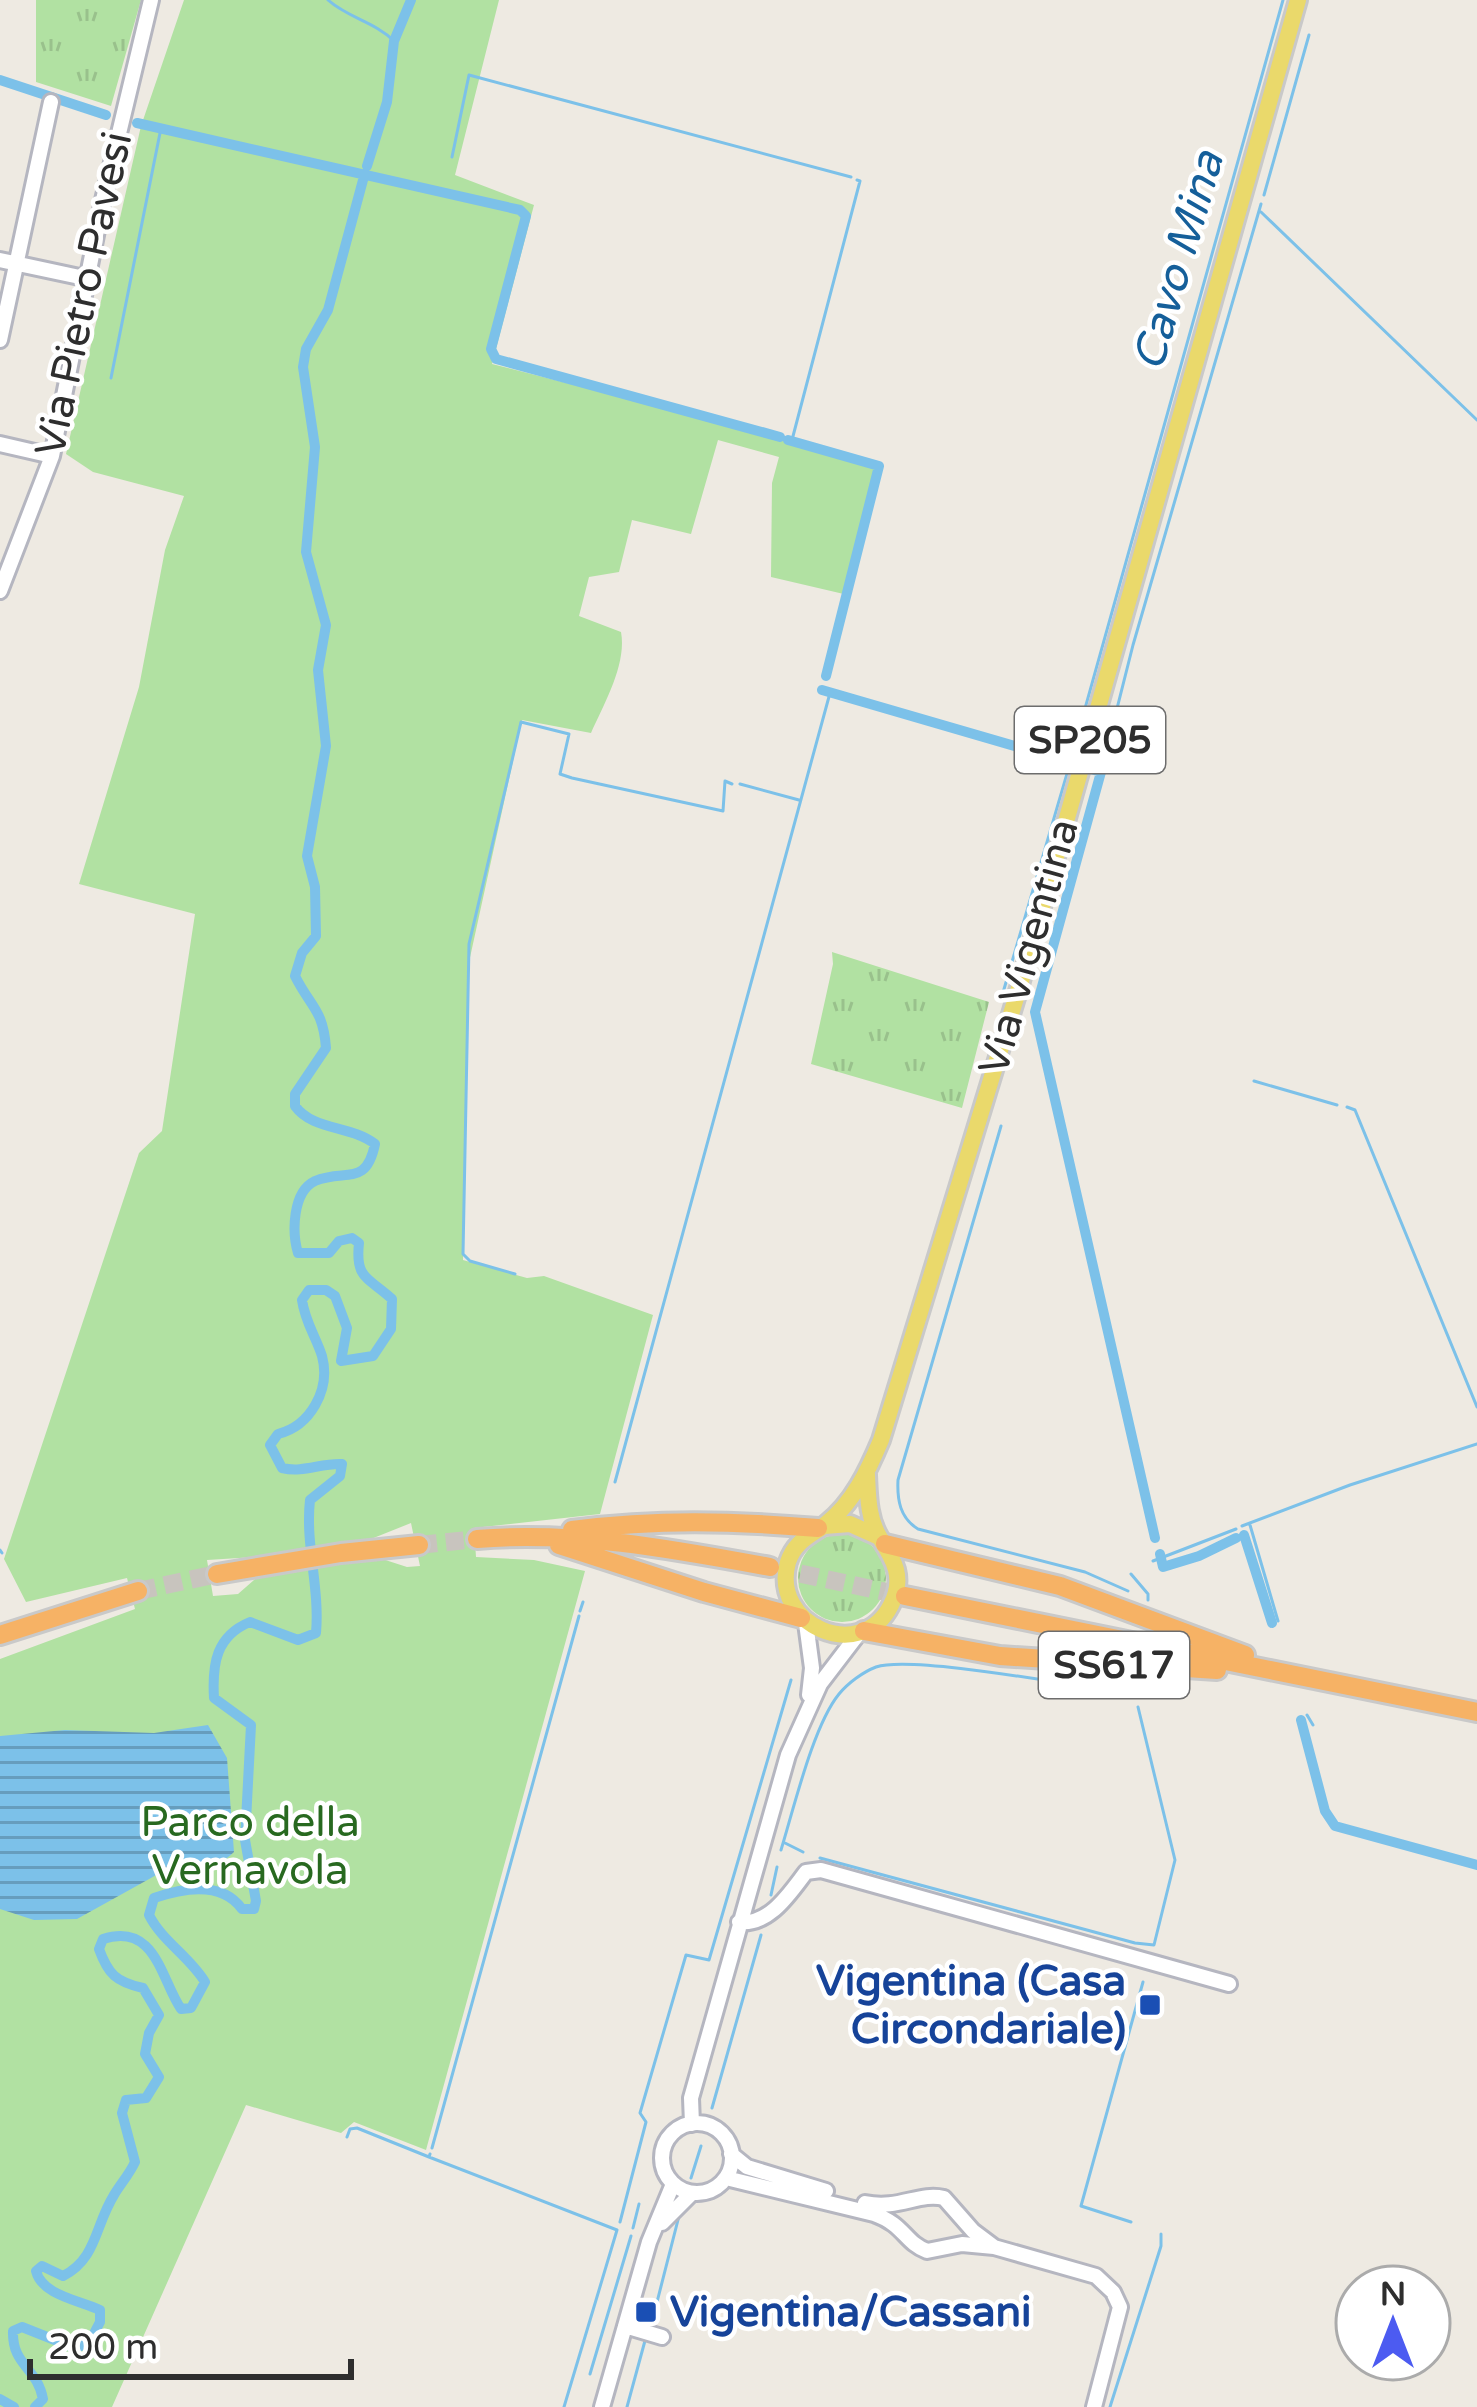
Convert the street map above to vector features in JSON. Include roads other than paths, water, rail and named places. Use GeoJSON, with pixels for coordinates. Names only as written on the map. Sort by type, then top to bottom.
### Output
{"type":"FeatureCollection","features":[{"type":"Feature","properties":{"kind":"highway"},"geometry":{"type":"LineString","coordinates":[[477,1539],[646,1520],[821,1527]]}},
{"type":"Feature","properties":{"kind":"highway"},"geometry":{"type":"LineString","coordinates":[[526,1535],[616,1540],[770,1568]]}},
{"type":"Feature","properties":{"kind":"highway"},"geometry":{"type":"LineString","coordinates":[[526,1535],[804,1620]]}},
{"type":"Feature","properties":{"kind":"highway","name":"SS617"},"geometry":{"type":"LineString","coordinates":[[882,1540],[1060,1586],[1203,1641],[1364,1689]]}},
{"type":"Feature","properties":{"kind":"highway"},"geometry":{"type":"LineString","coordinates":[[217,1574],[419,1545]]}},
{"type":"Feature","properties":{"kind":"highway"},"geometry":{"type":"LineString","coordinates":[[0,1635],[138,1591]]}},
{"type":"Feature","properties":{"kind":"highway","name":"SS617"},"geometry":{"type":"LineString","coordinates":[[904,1596],[1477,1712]]}},
{"type":"Feature","properties":{"kind":"highway","name":"SS617"},"geometry":{"type":"LineString","coordinates":[[861,1632],[1000,1656],[1077,1664],[1196,1667],[1364,1689]]}},
{"type":"Feature","properties":{"kind":"main road","name":"Via Vigentina"},"geometry":{"type":"LineString","coordinates":[[861,1632],[887,1613],[895,1599],[896,1565],[868,1505],[867,1475],[1019,988],[1298,0]]}},
{"type":"Feature","properties":{"kind":"main road","name":"Via Vigentina"},"geometry":{"type":"LineString","coordinates":[[804,1620],[788,1595],[787,1566],[800,1541],[821,1527],[867,1475]]}},
{"type":"Feature","properties":{"kind":"main road"},"geometry":{"type":"LineString","coordinates":[[821,1527],[850,1524],[882,1540]]}},
{"type":"Feature","properties":{"kind":"main road"},"geometry":{"type":"LineString","coordinates":[[804,1620],[832,1634],[861,1632]]}},
{"type":"Feature","properties":{"kind":"street","name":"Via Pietro Pavesi"},"geometry":{"type":"LineString","coordinates":[[0,591],[52,456],[137,62],[155,0]]}},
{"type":"Feature","properties":{"kind":"street"},"geometry":{"type":"LineString","coordinates":[[0,340],[51,102]]}},
{"type":"Feature","properties":{"kind":"street"},"geometry":{"type":"LineString","coordinates":[[0,260],[89,279]]}},
{"type":"Feature","properties":{"kind":"street"},"geometry":{"type":"LineString","coordinates":[[0,444],[52,456]]}},
{"type":"Feature","properties":{"kind":"street","name":"Via Vigentina"},"geometry":{"type":"LineString","coordinates":[[804,1620],[812,1668],[808,1704]]}},
{"type":"Feature","properties":{"kind":"street","name":"Via Vigentina"},"geometry":{"type":"LineString","coordinates":[[692,2124],[692,2098],[788,1755],[808,1704],[861,1632]]}},
{"type":"Feature","properties":{"kind":"street"},"geometry":{"type":"LineString","coordinates":[[739,1922],[749,1924],[763,1917],[806,1872],[821,1870],[1229,1984]]}},
{"type":"Feature","properties":{"kind":"street"},"geometry":{"type":"LineString","coordinates":[[746,1899],[771,1904],[785,1898]]}},
{"type":"Feature","properties":{"kind":"street"},"geometry":{"type":"LineString","coordinates":[[692,2193],[673,2184],[662,2164],[665,2143],[681,2127],[703,2124],[722,2134],[731,2155],[747,2167],[871,2204],[912,2204]]}},
{"type":"Feature","properties":{"kind":"street"},"geometry":{"type":"LineString","coordinates":[[650,2242],[669,2212],[692,2193],[711,2190],[726,2178],[731,2155]]}},
{"type":"Feature","properties":{"kind":"street"},"geometry":{"type":"LineString","coordinates":[[726,2178],[874,2213],[904,2229],[918,2248],[994,2247],[1096,2276],[1113,2292],[1120,2307],[1094,2407]]}},
{"type":"Feature","properties":{"kind":"street"},"geometry":{"type":"LineString","coordinates":[[602,2407],[650,2242],[673,2184]]}},
{"type":"Feature","properties":{"kind":"street"},"geometry":{"type":"LineString","coordinates":[[904,2229],[912,2204],[927,2196],[944,2198],[959,2218],[994,2247]]}},
{"type":"Feature","properties":{"kind":"street"},"geometry":{"type":"LineString","coordinates":[[949,2245],[958,2233],[959,2218]]}},
{"type":"Feature","properties":{"kind":"street"},"geometry":{"type":"LineString","coordinates":[[625,2326],[662,2337]]}},
{"type":"Feature","properties":{"kind":"water"},"geometry":{"type":"Polygon","coordinates":[[[208,1725],[227,1758],[234,1852],[208,1866],[178,1863],[77,1919],[34,1920],[0,1909],[0,1736],[65,1730],[154,1733],[208,1725]]]}},
{"type":"Feature","properties":{"kind":"waterway"},"geometry":{"type":"LineString","coordinates":[[328,0],[394,41]]}},
{"type":"Feature","properties":{"kind":"waterway"},"geometry":{"type":"LineString","coordinates":[[367,166],[387,102],[394,41],[411,0]]}},
{"type":"Feature","properties":{"kind":"waterway","name":"Cavo Mina"},"geometry":{"type":"LineString","coordinates":[[1074,748],[1283,0]]}},
{"type":"Feature","properties":{"kind":"waterway"},"geometry":{"type":"LineString","coordinates":[[1264,195],[1309,35]]}},
{"type":"Feature","properties":{"kind":"waterway"},"geometry":{"type":"LineString","coordinates":[[452,157],[469,75],[851,177]]}},
{"type":"Feature","properties":{"kind":"waterway"},"geometry":{"type":"LineString","coordinates":[[0,80],[106,115]]}},
{"type":"Feature","properties":{"kind":"waterway"},"geometry":{"type":"LineString","coordinates":[[137,123],[520,210],[526,216],[491,349],[496,359],[780,437]]}},
{"type":"Feature","properties":{"kind":"waterway"},"geometry":{"type":"LineString","coordinates":[[111,378],[161,128]]}},
{"type":"Feature","properties":{"kind":"waterway"},"geometry":{"type":"LineString","coordinates":[[35,2407],[43,2399],[40,2388],[16,2352],[13,2331],[22,2327],[75,2348],[89,2343],[100,2322],[100,2310],[53,2291],[36,2271],[42,2266],[63,2276],[89,2251],[108,2206],[135,2162],[122,2113],[126,2100],[146,2098],[159,2077],[145,2054],[159,2015],[143,1988],[110,1971],[99,1949],[103,1939],[121,1936],[146,1946],[181,2009],[191,2008],[205,1982],[149,1915],[154,1898],[201,1889],[224,1894],[242,1909],[254,1909],[256,1901],[245,1840],[251,1725],[214,1698],[214,1674],[223,1643],[250,1622],[298,1640],[316,1633],[310,1500],[340,1476],[342,1464],[282,1468],[270,1445],[278,1434],[308,1415],[323,1381],[322,1356],[302,1300],[309,1290],[326,1290],[335,1296],[347,1328],[341,1361],[373,1356],[391,1329],[392,1299],[361,1271],[359,1243],[352,1238],[339,1241],[329,1253],[298,1253],[295,1235],[298,1203],[307,1186],[326,1177],[360,1172],[375,1144],[312,1120],[295,1106],[295,1094],[326,1048],[319,1017],[295,976],[302,953],[316,936],[315,887],[307,856],[326,746],[318,670],[326,625],[306,552],[315,447],[303,367],[306,349],[328,310],[363,180]]}},
{"type":"Feature","properties":{"kind":"waterway"},"geometry":{"type":"LineString","coordinates":[[792,440],[857,180]]}},
{"type":"Feature","properties":{"kind":"waterway"},"geometry":{"type":"LineString","coordinates":[[1101,772],[1133,645],[1261,204]]}},
{"type":"Feature","properties":{"kind":"waterway"},"geometry":{"type":"LineString","coordinates":[[1261,212],[1477,420]]}},
{"type":"Feature","properties":{"kind":"waterway"},"geometry":{"type":"LineString","coordinates":[[788,440],[879,466],[826,676]]}},
{"type":"Feature","properties":{"kind":"waterway"},"geometry":{"type":"LineString","coordinates":[[822,690],[1073,763]]}},
{"type":"Feature","properties":{"kind":"waterway"},"geometry":{"type":"LineString","coordinates":[[615,1482],[830,693]]}},
{"type":"Feature","properties":{"kind":"waterway"},"geometry":{"type":"LineString","coordinates":[[515,1274],[470,1261],[463,1254],[469,944],[521,722],[569,734],[560,774],[572,778],[723,811],[725,781],[732,784]]}},
{"type":"Feature","properties":{"kind":"waterway"},"geometry":{"type":"LineString","coordinates":[[1002,996],[1071,760]]}},
{"type":"Feature","properties":{"kind":"waterway"},"geometry":{"type":"LineString","coordinates":[[1091,769],[1101,772],[1035,1012],[1155,1538]]}},
{"type":"Feature","properties":{"kind":"waterway"},"geometry":{"type":"LineString","coordinates":[[740,784],[799,800]]}},
{"type":"Feature","properties":{"kind":"waterway"},"geometry":{"type":"LineString","coordinates":[[1254,1081],[1337,1105]]}},
{"type":"Feature","properties":{"kind":"waterway"},"geometry":{"type":"LineString","coordinates":[[1347,1107],[1355,1110],[1477,1407]]}},
{"type":"Feature","properties":{"kind":"waterway"},"geometry":{"type":"LineString","coordinates":[[1001,1126],[898,1480],[901,1508],[918,1529],[1085,1572],[1128,1591]]}},
{"type":"Feature","properties":{"kind":"waterway"},"geometry":{"type":"LineString","coordinates":[[1242,1526],[1477,1444]]}},
{"type":"Feature","properties":{"kind":"waterway"},"geometry":{"type":"LineString","coordinates":[[1250,1525],[1278,1621]]}},
{"type":"Feature","properties":{"kind":"waterway"},"geometry":{"type":"LineString","coordinates":[[1153,1561],[1236,1529]]}},
{"type":"Feature","properties":{"kind":"waterway"},"geometry":{"type":"LineString","coordinates":[[1244,1535],[1272,1623]]}},
{"type":"Feature","properties":{"kind":"waterway"},"geometry":{"type":"LineString","coordinates":[[1160,1554],[1163,1567],[1236,1538]]}},
{"type":"Feature","properties":{"kind":"waterway"},"geometry":{"type":"LineString","coordinates":[[1131,1574],[1148,1600]]}},
{"type":"Feature","properties":{"kind":"waterway"},"geometry":{"type":"LineString","coordinates":[[580,1611],[583,1602]]}},
{"type":"Feature","properties":{"kind":"waterway"},"geometry":{"type":"LineString","coordinates":[[432,2148],[579,1616]]}},
{"type":"Feature","properties":{"kind":"waterway"},"geometry":{"type":"LineString","coordinates":[[781,1850],[821,1726],[839,1694],[871,1669],[922,1665],[1114,1691],[1119,1685]]}},
{"type":"Feature","properties":{"kind":"waterway"},"geometry":{"type":"LineString","coordinates":[[620,2222],[646,2122],[640,2113],[686,1955],[709,1960],[791,1680]]}},
{"type":"Feature","properties":{"kind":"waterway"},"geometry":{"type":"LineString","coordinates":[[820,1858],[1154,1945],[1175,1860],[1138,1707]]}},
{"type":"Feature","properties":{"kind":"waterway"},"geometry":{"type":"LineString","coordinates":[[1307,1715],[1313,1725]]}},
{"type":"Feature","properties":{"kind":"waterway"},"geometry":{"type":"LineString","coordinates":[[1301,1720],[1325,1811],[1335,1826],[1477,1865]]}},
{"type":"Feature","properties":{"kind":"waterway"},"geometry":{"type":"LineString","coordinates":[[785,1843],[803,1852]]}},
{"type":"Feature","properties":{"kind":"waterway"},"geometry":{"type":"LineString","coordinates":[[771,1895],[777,1867]]}},
{"type":"Feature","properties":{"kind":"waterway"},"geometry":{"type":"LineString","coordinates":[[712,2108],[761,1935]]}},
{"type":"Feature","properties":{"kind":"waterway"},"geometry":{"type":"LineString","coordinates":[[1131,2222],[1081,2206],[1143,1982]]}},
{"type":"Feature","properties":{"kind":"waterway"},"geometry":{"type":"LineString","coordinates":[[347,2137],[350,2129],[357,2128],[430,2154]]}},
{"type":"Feature","properties":{"kind":"waterway"},"geometry":{"type":"LineString","coordinates":[[691,2178],[701,2146]]}},
{"type":"Feature","properties":{"kind":"waterway"},"geometry":{"type":"LineString","coordinates":[[429,2157],[617,2230],[564,2407]]}},
{"type":"Feature","properties":{"kind":"waterway"},"geometry":{"type":"LineString","coordinates":[[633,2228],[639,2204]]}},
{"type":"Feature","properties":{"kind":"waterway"},"geometry":{"type":"LineString","coordinates":[[657,2302],[679,2216]]}},
{"type":"Feature","properties":{"kind":"waterway"},"geometry":{"type":"LineString","coordinates":[[1110,2407],[1161,2234]]}},
{"type":"Feature","properties":{"kind":"waterway"},"geometry":{"type":"LineString","coordinates":[[590,2374],[631,2236]]}},
{"type":"Feature","properties":{"kind":"waterway"},"geometry":{"type":"LineString","coordinates":[[627,2407],[646,2337]]}},
{"type":"Feature","properties":{"kind":"waterway"},"geometry":{"type":"LineString","coordinates":[[0,2399],[14,2407]]}},
{"type":"Feature","properties":{"kind":"tunnel"},"geometry":{"type":"LineString","coordinates":[[419,1545],[477,1539]]}},
{"type":"Feature","properties":{"kind":"tunnel"},"geometry":{"type":"LineString","coordinates":[[774,1568],[905,1596]]}},
{"type":"Feature","properties":{"kind":"tunnel"},"geometry":{"type":"LineString","coordinates":[[138,1591],[217,1574]]}},
{"type":"Feature","properties":{"kind":"place","name":"Vigentina (Casa Circondariale)"},"geometry":{"type":"Point","coordinates":[1150,2005]}},
{"type":"Feature","properties":{"kind":"place","name":"Vigentina/Cassani"},"geometry":{"type":"Point","coordinates":[646,2312]}},
{"type":"Feature","properties":{"kind":"park label","name":"Parco della Vernavola"},"geometry":{"type":"Point","coordinates":[250,1846]}}]}
